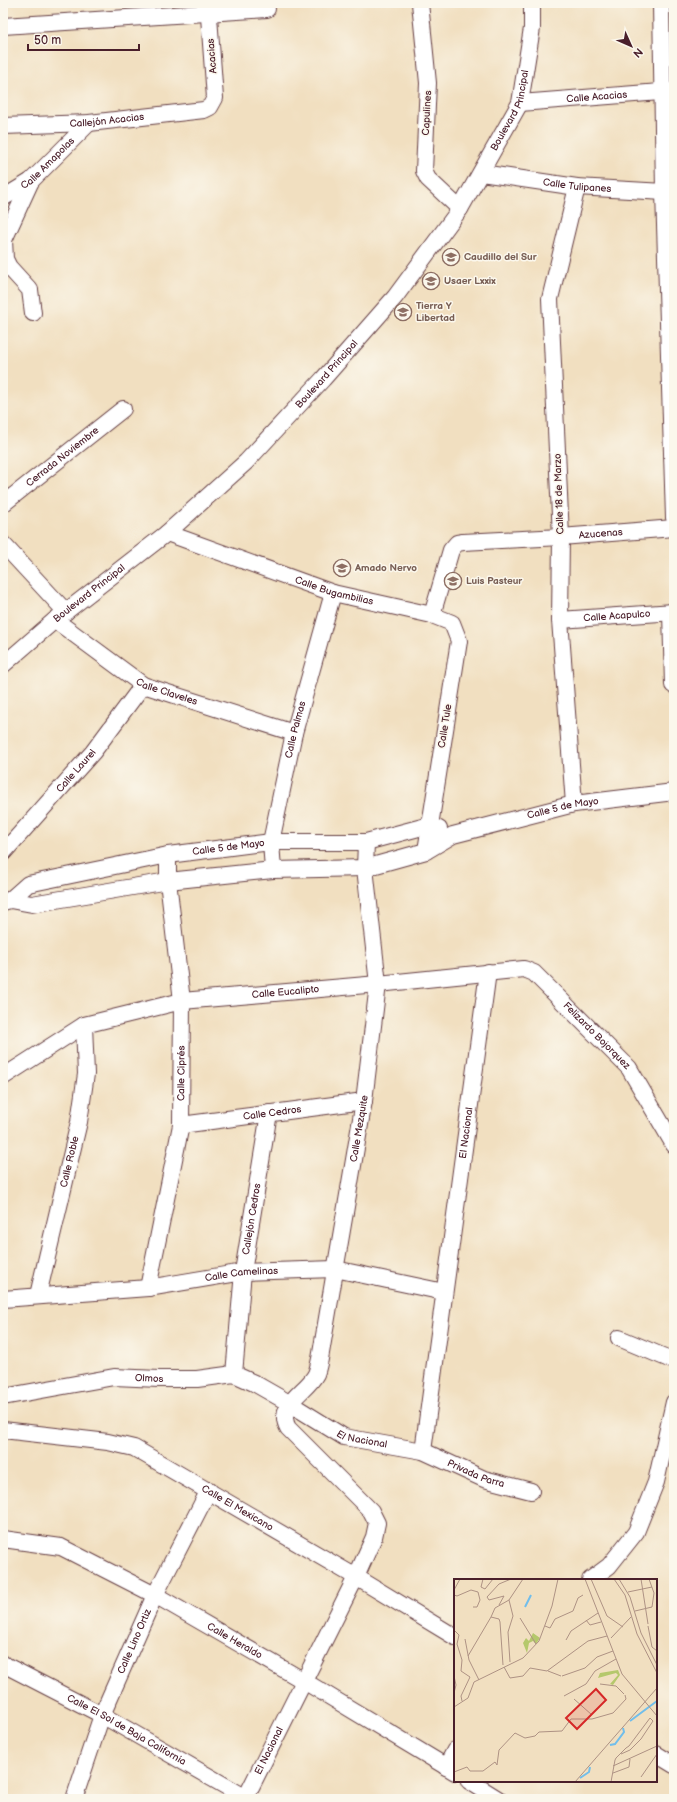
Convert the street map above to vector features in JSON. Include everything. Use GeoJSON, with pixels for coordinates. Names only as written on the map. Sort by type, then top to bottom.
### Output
{"type":"FeatureCollection","features":[{"type":"Feature","properties":{"kind":"street","name":"Capulines"},"geometry":{"type":"LineString","coordinates":[[420,3],[428,83],[424,171],[428,179],[460,209]]}},
{"type":"Feature","properties":{"kind":"street","name":"Boulevard Principal"},"geometry":{"type":"LineString","coordinates":[[3,665],[61,616],[167,533],[246,462],[323,379],[395,296],[460,209],[520,103],[532,28],[532,3]]}},
{"type":"Feature","properties":{"kind":"street"},"geometry":{"type":"LineString","coordinates":[[661,3],[668,92],[674,518]]}},
{"type":"Feature","properties":{"kind":"street"},"geometry":{"type":"LineString","coordinates":[[3,26],[208,8],[267,9]]}},
{"type":"Feature","properties":{"kind":"street","name":"Acacias"},"geometry":{"type":"LineString","coordinates":[[208,8],[215,98],[210,107]]}},
{"type":"Feature","properties":{"kind":"street","name":"Calle Acacias"},"geometry":{"type":"LineString","coordinates":[[520,103],[668,92]]}},
{"type":"Feature","properties":{"kind":"street","name":"Callejón Acacias"},"geometry":{"type":"LineString","coordinates":[[3,126],[89,123],[204,110],[210,107]]}},
{"type":"Feature","properties":{"kind":"street","name":"Calle Amapolas"},"geometry":{"type":"LineString","coordinates":[[3,198],[31,181],[89,123]]}},
{"type":"Feature","properties":{"kind":"street","name":"Calle Tulipanes"},"geometry":{"type":"LineString","coordinates":[[481,172],[577,187],[669,191]]}},
{"type":"Feature","properties":{"kind":"street"},"geometry":{"type":"LineString","coordinates":[[31,181],[4,240],[5,259],[9,267],[30,290],[33,313]]}},
{"type":"Feature","properties":{"kind":"street","name":"Calle 18 de Marzo"},"geometry":{"type":"LineString","coordinates":[[574,804],[560,620],[560,537],[550,299],[577,187]]}},
{"type":"Feature","properties":{"kind":"street","name":"Cerrada Noviembre"},"geometry":{"type":"LineString","coordinates":[[3,504],[123,409]]}},
{"type":"Feature","properties":{"kind":"street","name":"Azucenas"},"geometry":{"type":"LineString","coordinates":[[432,615],[451,550],[456,544],[463,542],[560,537],[674,528]]}},
{"type":"Feature","properties":{"kind":"street","name":"Calle Bugambilias"},"geometry":{"type":"LineString","coordinates":[[167,533],[333,592],[432,615]]}},
{"type":"Feature","properties":{"kind":"street","name":"Calle Claveles"},"geometry":{"type":"LineString","coordinates":[[3,544],[61,616],[143,685],[294,733]]}},
{"type":"Feature","properties":{"kind":"street","name":"Calle Palmas"},"geometry":{"type":"LineString","coordinates":[[273,870],[272,842],[294,733],[333,592]]}},
{"type":"Feature","properties":{"kind":"street"},"geometry":{"type":"LineString","coordinates":[[672,612],[673,685]]}},
{"type":"Feature","properties":{"kind":"street","name":"Calle Acapulco"},"geometry":{"type":"LineString","coordinates":[[560,620],[672,612]]}},
{"type":"Feature","properties":{"kind":"street","name":"Calle Tule"},"geometry":{"type":"LineString","coordinates":[[426,851],[459,641],[452,623],[432,615]]}},
{"type":"Feature","properties":{"kind":"street","name":"Calle Laurel"},"geometry":{"type":"LineString","coordinates":[[3,853],[93,752],[143,685]]}},
{"type":"Feature","properties":{"kind":"street","name":"Calle 5 de Mayo"},"geometry":{"type":"LineString","coordinates":[[6,901],[32,904],[168,881],[273,870],[365,868],[426,851],[453,835],[574,804],[674,792]]}},
{"type":"Feature","properties":{"kind":"street"},"geometry":{"type":"LineString","coordinates":[[430,825],[453,835]]}},
{"type":"Feature","properties":{"kind":"street","name":"Calle 5 de Mayo"},"geometry":{"type":"LineString","coordinates":[[6,901],[28,884],[168,855],[272,842],[366,842],[430,825]]}},
{"type":"Feature","properties":{"kind":"street","name":"Calle Mezquite"},"geometry":{"type":"LineString","coordinates":[[289,1403],[305,1388],[316,1374],[320,1359],[334,1269],[364,1101],[378,984],[365,868],[366,842]]}},
{"type":"Feature","properties":{"kind":"street","name":"Calle Ciprés"},"geometry":{"type":"LineString","coordinates":[[148,1288],[181,1125],[182,1001],[168,881],[168,855]]}},
{"type":"Feature","properties":{"kind":"street","name":"Felizardo Bojorquez"},"geometry":{"type":"LineString","coordinates":[[488,972],[524,969],[534,973],[629,1068],[674,1145]]}},
{"type":"Feature","properties":{"kind":"street","name":"Calle Eucalipto"},"geometry":{"type":"LineString","coordinates":[[3,1077],[84,1025],[182,1001],[378,984],[488,972]]}},
{"type":"Feature","properties":{"kind":"street","name":"El Nacional"},"geometry":{"type":"LineString","coordinates":[[246,1798],[356,1577],[374,1537],[377,1523],[371,1511],[288,1428],[285,1423],[285,1414],[289,1403],[344,1437],[423,1451],[488,972]]}},
{"type":"Feature","properties":{"kind":"street","name":"Calle Roble"},"geometry":{"type":"LineString","coordinates":[[38,1295],[79,1122],[86,1074],[84,1025]]}},
{"type":"Feature","properties":{"kind":"street","name":"Calle Cedros"},"geometry":{"type":"LineString","coordinates":[[181,1125],[364,1101]]}},
{"type":"Feature","properties":{"kind":"street","name":"Callejón Cedros"},"geometry":{"type":"LineString","coordinates":[[234,1374],[243,1272],[269,1113]]}},
{"type":"Feature","properties":{"kind":"street","name":"Calle Camelinas"},"geometry":{"type":"LineString","coordinates":[[3,1299],[38,1295],[148,1288],[243,1272],[334,1269],[444,1292]]}},
{"type":"Feature","properties":{"kind":"street"},"geometry":{"type":"LineString","coordinates":[[619,1338],[674,1361]]}},
{"type":"Feature","properties":{"kind":"street"},"geometry":{"type":"LineString","coordinates":[[234,1374],[254,1383],[289,1403]]}},
{"type":"Feature","properties":{"kind":"street","name":"Olmos"},"geometry":{"type":"LineString","coordinates":[[3,1397],[114,1377],[159,1380],[197,1379],[234,1374]]}},
{"type":"Feature","properties":{"kind":"street"},"geometry":{"type":"LineString","coordinates":[[591,1579],[609,1566],[636,1532],[656,1482],[674,1402]]}},
{"type":"Feature","properties":{"kind":"street","name":"Calle El Mexicano"},"geometry":{"type":"LineString","coordinates":[[3,1430],[108,1442],[134,1448],[209,1490],[454,1636]]}},
{"type":"Feature","properties":{"kind":"street","name":"Privada Parra"},"geometry":{"type":"LineString","coordinates":[[423,1451],[484,1479],[531,1491]]}},
{"type":"Feature","properties":{"kind":"street","name":"Calle Lino Ortiz"},"geometry":{"type":"LineString","coordinates":[[74,1799],[102,1715],[155,1595],[209,1490]]}},
{"type":"Feature","properties":{"kind":"street","name":"Calle Heraldo"},"geometry":{"type":"LineString","coordinates":[[3,1539],[61,1547],[155,1595],[304,1681],[451,1770]]}},
{"type":"Feature","properties":{"kind":"street","name":"Calle El Sol de Baja California"},"geometry":{"type":"LineString","coordinates":[[3,1664],[102,1715],[246,1798]]}},
{"type":"Feature","properties":{"kind":"street"},"geometry":{"type":"LineString","coordinates":[[451,1770],[454,1755]]}},
{"type":"Feature","properties":{"kind":"street"},"geometry":{"type":"LineString","coordinates":[[657,1755],[674,1765]]}},
{"type":"Feature","properties":{"kind":"street"},"geometry":{"type":"LineString","coordinates":[[471,1782],[498,1799]]}},
{"type":"Feature","properties":{"kind":"place","name":"Caudillo del Sur"},"geometry":{"type":"Point","coordinates":[451,257]}},
{"type":"Feature","properties":{"kind":"place","name":"Usaer Lxxix"},"geometry":{"type":"Point","coordinates":[431,281]}},
{"type":"Feature","properties":{"kind":"place","name":"Tierra Y Libertad"},"geometry":{"type":"Point","coordinates":[403,312]}},
{"type":"Feature","properties":{"kind":"place","name":"Amado Nervo"},"geometry":{"type":"Point","coordinates":[342,568]}},
{"type":"Feature","properties":{"kind":"place","name":"Luis Pasteur"},"geometry":{"type":"Point","coordinates":[453,581]}}]}
